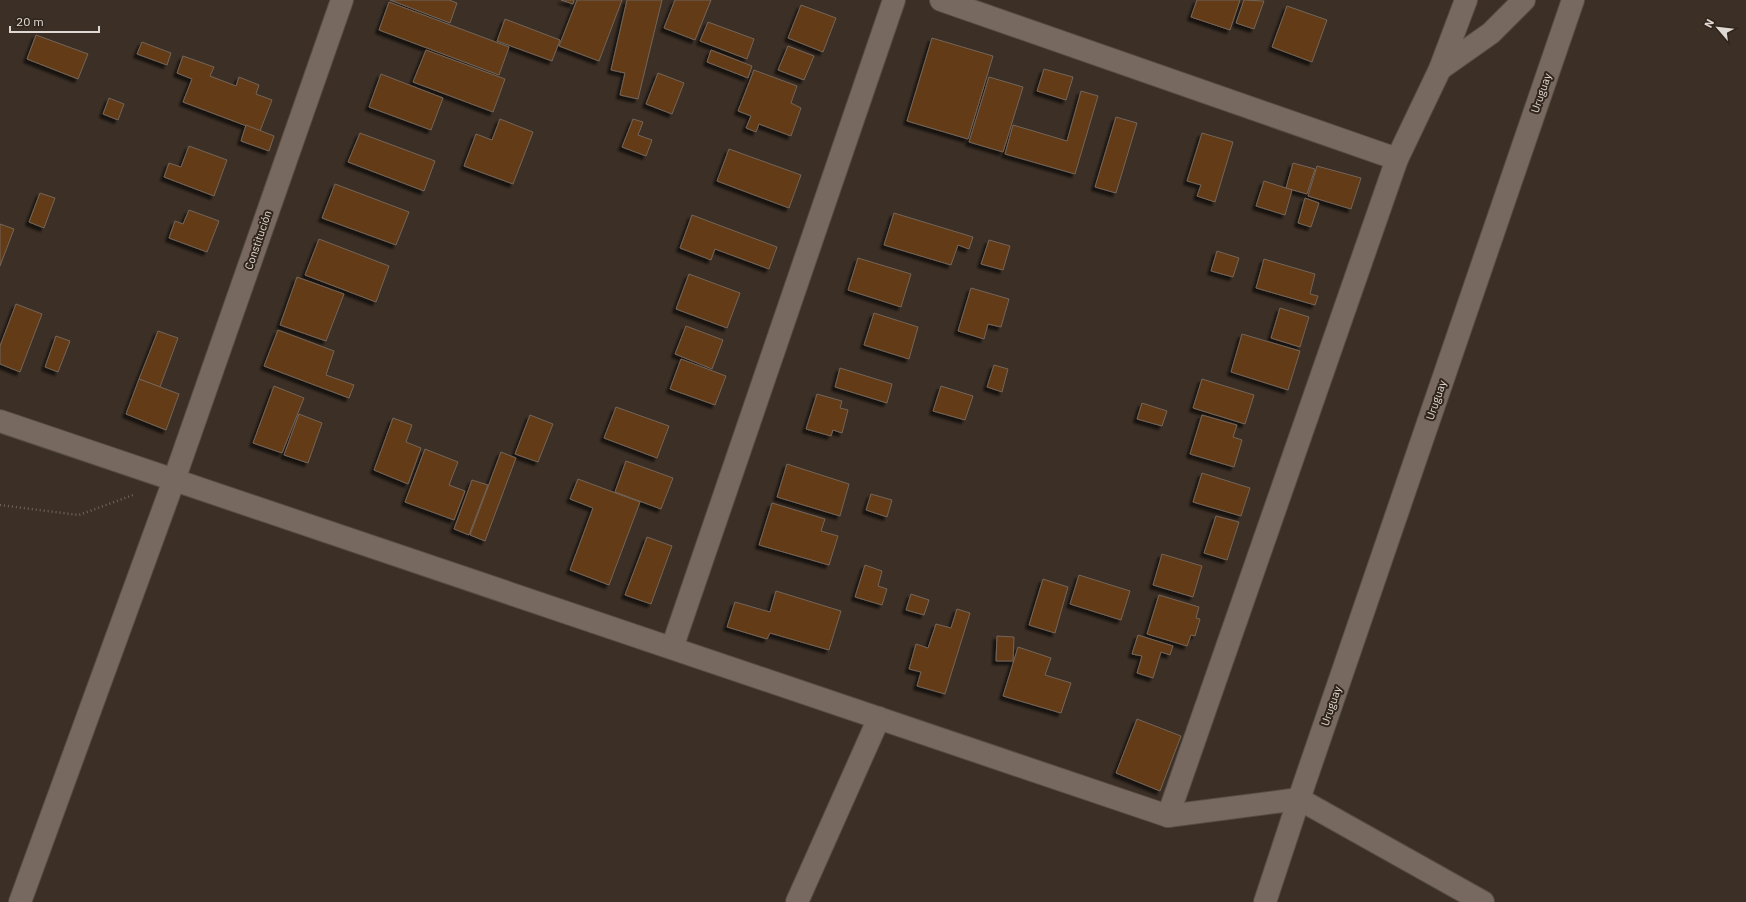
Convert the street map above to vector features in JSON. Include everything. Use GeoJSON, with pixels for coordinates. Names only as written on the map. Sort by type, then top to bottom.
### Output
{"type":"FeatureCollection","features":[{"type":"Feature","properties":{"kind":"street","name":"Constitución"},"geometry":{"type":"LineString","coordinates":[[20,902],[174,480],[342,0]]}},
{"type":"Feature","properties":{"kind":"street"},"geometry":{"type":"LineString","coordinates":[[672,648],[894,0]]}},
{"type":"Feature","properties":{"kind":"street"},"geometry":{"type":"LineString","coordinates":[[941,0],[1398,159]]}},
{"type":"Feature","properties":{"kind":"street"},"geometry":{"type":"LineString","coordinates":[[1168,816],[1398,159],[1440,69],[1466,0]]}},
{"type":"Feature","properties":{"kind":"street"},"geometry":{"type":"LineString","coordinates":[[1440,69],[1491,33],[1524,0]]}},
{"type":"Feature","properties":{"kind":"street","name":"Uruguay"},"geometry":{"type":"LineString","coordinates":[[1265,902],[1573,0]]}},
{"type":"Feature","properties":{"kind":"street"},"geometry":{"type":"LineString","coordinates":[[0,421],[1168,816],[1299,799],[1483,902]]}},
{"type":"Feature","properties":{"kind":"street"},"geometry":{"type":"LineString","coordinates":[[797,902],[879,718]]}},
{"type":"Feature","properties":{"kind":"path"},"geometry":{"type":"LineString","coordinates":[[0,504],[79,515],[174,480]]}},
{"type":"Feature","properties":{"kind":"building"},"geometry":{"type":"Polygon","coordinates":[[[390,0],[449,0],[457,3],[450,23],[390,0]]]}},
{"type":"Feature","properties":{"kind":"building"},"geometry":{"type":"Polygon","coordinates":[[[561,0],[574,0],[573,4],[561,0]]]}},
{"type":"Feature","properties":{"kind":"building"},"geometry":{"type":"Polygon","coordinates":[[[577,0],[622,0],[599,61],[559,46],[577,0]]]}},
{"type":"Feature","properties":{"kind":"building"},"geometry":{"type":"Polygon","coordinates":[[[627,0],[662,0],[638,99],[620,95],[625,73],[611,70],[627,0]]]}},
{"type":"Feature","properties":{"kind":"building"},"geometry":{"type":"Polygon","coordinates":[[[675,0],[711,0],[695,40],[664,28],[675,0]]]}},
{"type":"Feature","properties":{"kind":"building"},"geometry":{"type":"Polygon","coordinates":[[[1197,0],[1240,0],[1230,30],[1191,17],[1197,0]]]}},
{"type":"Feature","properties":{"kind":"building"},"geometry":{"type":"Polygon","coordinates":[[[1244,0],[1264,1],[1254,29],[1236,23],[1244,0]]]}},
{"type":"Feature","properties":{"kind":"building"},"geometry":{"type":"Polygon","coordinates":[[[389,2],[509,47],[499,75],[379,30],[389,2]]]}},
{"type":"Feature","properties":{"kind":"building"},"geometry":{"type":"Polygon","coordinates":[[[801,5],[836,18],[823,52],[788,38],[801,5]]]}},
{"type":"Feature","properties":{"kind":"building"},"geometry":{"type":"Polygon","coordinates":[[[1287,6],[1327,20],[1312,62],[1272,47],[1287,6]]]}},
{"type":"Feature","properties":{"kind":"building"},"geometry":{"type":"Polygon","coordinates":[[[505,19],[560,40],[552,61],[497,41],[505,19]]]}},
{"type":"Feature","properties":{"kind":"building"},"geometry":{"type":"Polygon","coordinates":[[[708,22],[754,39],[747,59],[700,41],[708,22]]]}},
{"type":"Feature","properties":{"kind":"building"},"geometry":{"type":"Polygon","coordinates":[[[36,35],[88,54],[78,79],[27,59],[36,35]]]}},
{"type":"Feature","properties":{"kind":"building"},"geometry":{"type":"Polygon","coordinates":[[[932,38],[993,56],[968,139],[907,121],[932,38]]]}},
{"type":"Feature","properties":{"kind":"building"},"geometry":{"type":"Polygon","coordinates":[[[142,42],[171,53],[167,65],[137,54],[142,42]]]}},
{"type":"Feature","properties":{"kind":"building"},"geometry":{"type":"Polygon","coordinates":[[[788,46],[814,56],[804,80],[778,70],[788,46]]]}},
{"type":"Feature","properties":{"kind":"building"},"geometry":{"type":"Polygon","coordinates":[[[426,50],[505,79],[493,112],[413,82],[426,50]]]}},
{"type":"Feature","properties":{"kind":"building"},"geometry":{"type":"Polygon","coordinates":[[[711,50],[752,66],[748,78],[707,62],[711,50]]]}},
{"type":"Feature","properties":{"kind":"building"},"geometry":{"type":"Polygon","coordinates":[[[183,56],[214,67],[210,76],[236,86],[239,77],[259,85],[256,94],[272,100],[260,131],[183,102],[192,79],[177,73],[183,56]]]}},
{"type":"Feature","properties":{"kind":"building"},"geometry":{"type":"Polygon","coordinates":[[[1044,69],[1073,77],[1066,100],[1037,91],[1044,69]]]}},
{"type":"Feature","properties":{"kind":"building"},"geometry":{"type":"Polygon","coordinates":[[[754,70],[797,86],[791,103],[801,108],[791,136],[759,124],[756,132],[746,128],[751,116],[738,111],[754,70]]]}},
{"type":"Feature","properties":{"kind":"building"},"geometry":{"type":"Polygon","coordinates":[[[658,73],[684,83],[672,114],[646,104],[658,73]]]}},
{"type":"Feature","properties":{"kind":"building"},"geometry":{"type":"Polygon","coordinates":[[[381,74],[443,98],[431,130],[369,107],[381,74]]]}},
{"type":"Feature","properties":{"kind":"building"},"geometry":{"type":"Polygon","coordinates":[[[989,77],[1023,87],[1003,152],[969,142],[989,77]]]}},
{"type":"Feature","properties":{"kind":"building"},"geometry":{"type":"Polygon","coordinates":[[[1081,91],[1098,96],[1075,174],[1005,154],[1013,125],[1067,141],[1081,91]]]}},
{"type":"Feature","properties":{"kind":"building"},"geometry":{"type":"Polygon","coordinates":[[[109,98],[124,104],[118,120],[103,114],[109,98]]]}},
{"type":"Feature","properties":{"kind":"building"},"geometry":{"type":"Polygon","coordinates":[[[1116,117],[1137,123],[1116,193],[1095,187],[1116,117]]]}},
{"type":"Feature","properties":{"kind":"building"},"geometry":{"type":"Polygon","coordinates":[[[500,119],[533,132],[513,184],[464,166],[476,134],[492,140],[500,119]]]}},
{"type":"Feature","properties":{"kind":"building"},"geometry":{"type":"Polygon","coordinates":[[[633,119],[643,122],[638,135],[652,140],[646,156],[622,147],[633,119]]]}},
{"type":"Feature","properties":{"kind":"building"},"geometry":{"type":"Polygon","coordinates":[[[246,125],[274,136],[269,151],[241,141],[246,125]]]}},
{"type":"Feature","properties":{"kind":"building"},"geometry":{"type":"Polygon","coordinates":[[[360,133],[435,161],[424,191],[348,162],[360,133]]]}},
{"type":"Feature","properties":{"kind":"building"},"geometry":{"type":"Polygon","coordinates":[[[1202,133],[1233,142],[1215,202],[1197,196],[1201,185],[1187,181],[1202,133]]]}},
{"type":"Feature","properties":{"kind":"building"},"geometry":{"type":"Polygon","coordinates":[[[189,146],[227,160],[214,196],[164,177],[169,163],[181,167],[189,146]]]}},
{"type":"Feature","properties":{"kind":"building"},"geometry":{"type":"Polygon","coordinates":[[[729,149],[801,175],[789,208],[717,181],[729,149]]]}},
{"type":"Feature","properties":{"kind":"building"},"geometry":{"type":"Polygon","coordinates":[[[1293,163],[1315,169],[1307,194],[1286,188],[1293,163]]]}},
{"type":"Feature","properties":{"kind":"building"},"geometry":{"type":"Polygon","coordinates":[[[1317,166],[1361,178],[1351,209],[1308,196],[1317,166]]]}},
{"type":"Feature","properties":{"kind":"building"},"geometry":{"type":"Polygon","coordinates":[[[1264,181],[1292,190],[1285,215],[1256,206],[1264,181]]]}},
{"type":"Feature","properties":{"kind":"building"},"geometry":{"type":"Polygon","coordinates":[[[335,184],[409,212],[396,245],[322,218],[335,184]]]}},
{"type":"Feature","properties":{"kind":"building"},"geometry":{"type":"Polygon","coordinates":[[[40,193],[55,198],[44,228],[29,222],[40,193]]]}},
{"type":"Feature","properties":{"kind":"building"},"geometry":{"type":"Polygon","coordinates":[[[1305,198],[1319,203],[1311,227],[1298,223],[1305,198]]]}},
{"type":"Feature","properties":{"kind":"building"},"geometry":{"type":"Polygon","coordinates":[[[189,210],[219,221],[207,252],[169,238],[175,221],[183,224],[189,210]]]}},
{"type":"Feature","properties":{"kind":"building"},"geometry":{"type":"Polygon","coordinates":[[[894,213],[973,237],[969,249],[958,245],[951,265],[884,245],[894,213]]]}},
{"type":"Feature","properties":{"kind":"building"},"geometry":{"type":"Polygon","coordinates":[[[692,215],[777,247],[769,269],[715,249],[711,260],[680,248],[692,215]]]}},
{"type":"Feature","properties":{"kind":"building"},"geometry":{"type":"Polygon","coordinates":[[[0,224],[14,229],[0,266],[0,224]]]}},
{"type":"Feature","properties":{"kind":"building"},"geometry":{"type":"Polygon","coordinates":[[[319,239],[389,266],[376,302],[305,275],[319,239]]]}},
{"type":"Feature","properties":{"kind":"building"},"geometry":{"type":"Polygon","coordinates":[[[989,240],[1010,246],[1003,270],[981,264],[989,240]]]}},
{"type":"Feature","properties":{"kind":"building"},"geometry":{"type":"Polygon","coordinates":[[[1217,251],[1239,258],[1233,277],[1211,271],[1217,251]]]}},
{"type":"Feature","properties":{"kind":"building"},"geometry":{"type":"Polygon","coordinates":[[[858,258],[911,274],[901,307],[848,290],[858,258]]]}},
{"type":"Feature","properties":{"kind":"building"},"geometry":{"type":"Polygon","coordinates":[[[1264,259],[1315,274],[1310,294],[1318,296],[1315,305],[1256,288],[1264,259]]]}},
{"type":"Feature","properties":{"kind":"building"},"geometry":{"type":"Polygon","coordinates":[[[689,274],[740,293],[727,328],[676,309],[689,274]]]}},
{"type":"Feature","properties":{"kind":"building"},"geometry":{"type":"Polygon","coordinates":[[[297,277],[344,294],[326,341],[280,325],[297,277]]]}},
{"type":"Feature","properties":{"kind":"building"},"geometry":{"type":"Polygon","coordinates":[[[971,288],[1009,299],[1001,327],[988,324],[984,339],[958,331],[971,288]]]}},
{"type":"Feature","properties":{"kind":"building"},"geometry":{"type":"Polygon","coordinates":[[[16,304],[42,314],[20,372],[0,364],[0,346],[16,304]]]}},
{"type":"Feature","properties":{"kind":"building"},"geometry":{"type":"Polygon","coordinates":[[[1280,308],[1309,317],[1300,347],[1271,338],[1280,308]]]}},
{"type":"Feature","properties":{"kind":"building"},"geometry":{"type":"Polygon","coordinates":[[[874,313],[918,327],[909,359],[864,345],[874,313]]]}},
{"type":"Feature","properties":{"kind":"building"},"geometry":{"type":"Polygon","coordinates":[[[686,326],[723,340],[712,369],[675,354],[686,326]]]}},
{"type":"Feature","properties":{"kind":"building"},"geometry":{"type":"Polygon","coordinates":[[[278,330],[334,351],[326,375],[354,385],[349,398],[264,366],[278,330]]]}},
{"type":"Feature","properties":{"kind":"building"},"geometry":{"type":"Polygon","coordinates":[[[158,331],[178,338],[160,387],[139,379],[158,331]]]}},
{"type":"Feature","properties":{"kind":"building"},"geometry":{"type":"Polygon","coordinates":[[[1242,334],[1300,351],[1288,390],[1231,372],[1242,334]]]}},
{"type":"Feature","properties":{"kind":"building"},"geometry":{"type":"Polygon","coordinates":[[[56,336],[70,341],[58,372],[45,367],[56,336]]]}},
{"type":"Feature","properties":{"kind":"building"},"geometry":{"type":"Polygon","coordinates":[[[681,359],[726,376],[715,405],[670,389],[681,359]]]}},
{"type":"Feature","properties":{"kind":"building"},"geometry":{"type":"Polygon","coordinates":[[[994,365],[1008,369],[1002,392],[987,387],[994,365]]]}},
{"type":"Feature","properties":{"kind":"building"},"geometry":{"type":"Polygon","coordinates":[[[840,368],[892,384],[887,403],[835,387],[840,368]]]}},
{"type":"Feature","properties":{"kind":"building"},"geometry":{"type":"Polygon","coordinates":[[[139,379],[179,394],[166,430],[126,414],[139,379]]]}},
{"type":"Feature","properties":{"kind":"building"},"geometry":{"type":"Polygon","coordinates":[[[1202,379],[1254,395],[1245,424],[1193,408],[1202,379]]]}},
{"type":"Feature","properties":{"kind":"building"},"geometry":{"type":"Polygon","coordinates":[[[274,386],[304,398],[282,453],[253,443],[274,386]]]}},
{"type":"Feature","properties":{"kind":"building"},"geometry":{"type":"Polygon","coordinates":[[[941,386],[973,396],[965,420],[933,411],[941,386]]]}},
{"type":"Feature","properties":{"kind":"building"},"geometry":{"type":"Polygon","coordinates":[[[817,394],[842,401],[840,408],[848,410],[842,433],[833,430],[831,436],[806,429],[817,394]]]}},
{"type":"Feature","properties":{"kind":"building"},"geometry":{"type":"Polygon","coordinates":[[[1142,403],[1167,411],[1162,426],[1137,419],[1142,403]]]}},
{"type":"Feature","properties":{"kind":"building"},"geometry":{"type":"Polygon","coordinates":[[[616,407],[669,426],[657,458],[604,438],[616,407]]]}},
{"type":"Feature","properties":{"kind":"building"},"geometry":{"type":"Polygon","coordinates":[[[299,414],[322,423],[308,463],[284,455],[299,414]]]}},
{"type":"Feature","properties":{"kind":"building"},"geometry":{"type":"Polygon","coordinates":[[[530,415],[553,424],[538,462],[515,454],[530,415]]]}},
{"type":"Feature","properties":{"kind":"building"},"geometry":{"type":"Polygon","coordinates":[[[1202,415],[1237,425],[1233,437],[1242,440],[1234,467],[1190,454],[1202,415]]]}},
{"type":"Feature","properties":{"kind":"building"},"geometry":{"type":"Polygon","coordinates":[[[393,418],[412,425],[406,442],[421,448],[408,484],[374,470],[393,418]]]}},
{"type":"Feature","properties":{"kind":"building"},"geometry":{"type":"Polygon","coordinates":[[[425,449],[458,462],[449,485],[465,491],[454,520],[405,502],[425,449]]]}},
{"type":"Feature","properties":{"kind":"building"},"geometry":{"type":"Polygon","coordinates":[[[501,452],[516,458],[485,541],[470,535],[501,452]]]}},
{"type":"Feature","properties":{"kind":"building"},"geometry":{"type":"Polygon","coordinates":[[[626,461],[673,478],[661,509],[615,492],[626,461]]]}},
{"type":"Feature","properties":{"kind":"building"},"geometry":{"type":"Polygon","coordinates":[[[787,464],[849,484],[840,516],[777,497],[787,464]]]}},
{"type":"Feature","properties":{"kind":"building"},"geometry":{"type":"Polygon","coordinates":[[[1202,473],[1250,488],[1241,516],[1193,502],[1202,473]]]}},
{"type":"Feature","properties":{"kind":"building"},"geometry":{"type":"Polygon","coordinates":[[[578,479],[640,502],[609,585],[570,570],[593,508],[570,499],[578,479]]]}},
{"type":"Feature","properties":{"kind":"building"},"geometry":{"type":"Polygon","coordinates":[[[472,480],[488,485],[469,535],[454,529],[472,480]]]}},
{"type":"Feature","properties":{"kind":"building"},"geometry":{"type":"Polygon","coordinates":[[[871,494],[892,500],[887,517],[866,510],[871,494]]]}},
{"type":"Feature","properties":{"kind":"building"},"geometry":{"type":"Polygon","coordinates":[[[772,503],[825,519],[821,531],[838,536],[829,565],[759,545],[772,503]]]}},
{"type":"Feature","properties":{"kind":"building"},"geometry":{"type":"Polygon","coordinates":[[[1216,516],[1239,522],[1227,560],[1204,553],[1216,516]]]}},
{"type":"Feature","properties":{"kind":"building"},"geometry":{"type":"Polygon","coordinates":[[[647,537],[672,546],[651,604],[625,595],[647,537]]]}},
{"type":"Feature","properties":{"kind":"building"},"geometry":{"type":"Polygon","coordinates":[[[1162,554],[1202,566],[1193,597],[1153,585],[1162,554]]]}},
{"type":"Feature","properties":{"kind":"building"},"geometry":{"type":"Polygon","coordinates":[[[865,565],[882,571],[878,586],[887,589],[882,605],[855,597],[865,565]]]}},
{"type":"Feature","properties":{"kind":"building"},"geometry":{"type":"Polygon","coordinates":[[[1079,575],[1130,591],[1121,620],[1070,604],[1079,575]]]}},
{"type":"Feature","properties":{"kind":"building"},"geometry":{"type":"Polygon","coordinates":[[[1043,579],[1068,587],[1055,633],[1029,625],[1043,579]]]}},
{"type":"Feature","properties":{"kind":"building"},"geometry":{"type":"Polygon","coordinates":[[[776,591],[841,611],[829,650],[770,633],[767,639],[727,627],[735,602],[770,612],[776,591]]]}},
{"type":"Feature","properties":{"kind":"building"},"geometry":{"type":"Polygon","coordinates":[[[911,594],[929,600],[924,615],[906,610],[911,594]]]}},
{"type":"Feature","properties":{"kind":"building"},"geometry":{"type":"Polygon","coordinates":[[[1159,595],[1199,607],[1196,618],[1200,619],[1195,636],[1191,635],[1187,646],[1147,634],[1159,595]]]}},
{"type":"Feature","properties":{"kind":"building"},"geometry":{"type":"Polygon","coordinates":[[[957,609],[970,613],[945,694],[917,686],[921,672],[909,669],[916,644],[928,648],[936,624],[951,628],[957,609]]]}},
{"type":"Feature","properties":{"kind":"building"},"geometry":{"type":"Polygon","coordinates":[[[1138,635],[1173,646],[1170,655],[1161,652],[1153,678],[1137,673],[1142,656],[1132,654],[1138,635]]]}},
{"type":"Feature","properties":{"kind":"building"},"geometry":{"type":"Polygon","coordinates":[[[997,636],[1014,637],[1013,661],[996,661],[997,636]]]}},
{"type":"Feature","properties":{"kind":"building"},"geometry":{"type":"Polygon","coordinates":[[[1018,647],[1051,658],[1045,675],[1071,683],[1061,713],[1003,696],[1018,647]]]}},
{"type":"Feature","properties":{"kind":"building"},"geometry":{"type":"Polygon","coordinates":[[[1137,719],[1181,736],[1160,791],[1116,773],[1137,719]]]}}]}
